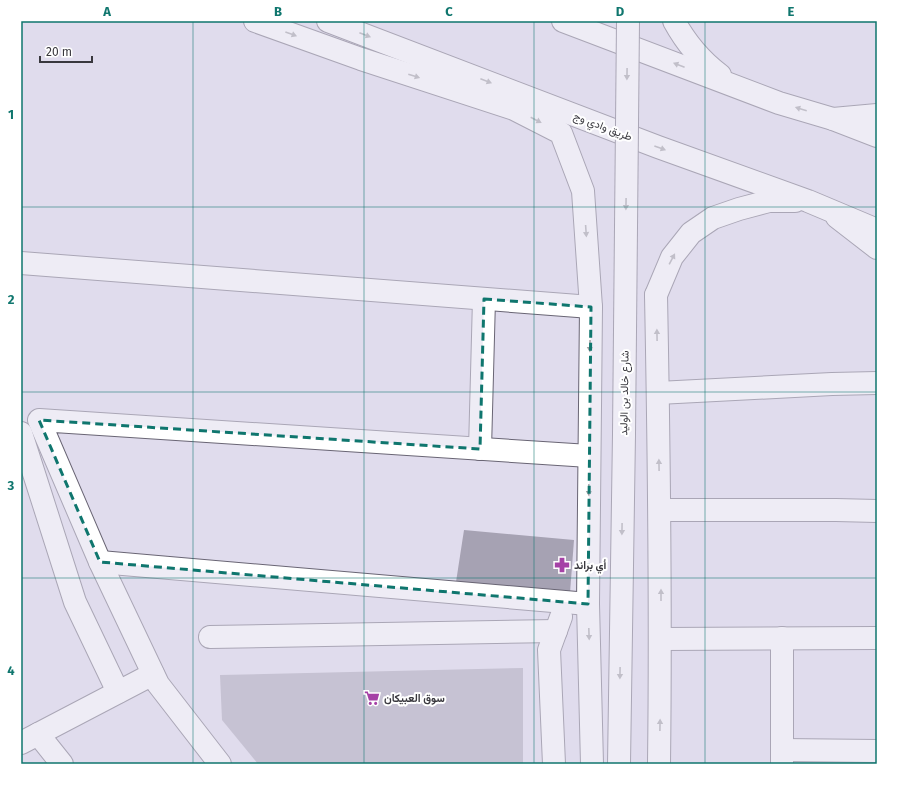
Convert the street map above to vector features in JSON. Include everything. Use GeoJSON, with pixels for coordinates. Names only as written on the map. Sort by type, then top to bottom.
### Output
{"type":"FeatureCollection","features":[{"type":"Feature","properties":{"kind":"street"},"geometry":{"type":"LineString","coordinates":[[255,21],[361,59],[514,109],[561,133],[583,190],[591,307],[588,604],[592,764]]}},
{"type":"Feature","properties":{"kind":"street","name":"طريق وادي وج"},"geometry":{"type":"LineString","coordinates":[[328,21],[658,147],[808,201],[877,230]]}},
{"type":"Feature","properties":{"kind":"street"},"geometry":{"type":"LineString","coordinates":[[563,21],[779,103],[833,119],[877,136]]}},
{"type":"Feature","properties":{"kind":"street","name":"شارع خالد بن الوليد"},"geometry":{"type":"LineString","coordinates":[[619,764],[628,21]]}},
{"type":"Feature","properties":{"kind":"street"},"geometry":{"type":"LineString","coordinates":[[674,21],[694,52],[708,66],[736,85],[779,103]]}},
{"type":"Feature","properties":{"kind":"street"},"geometry":{"type":"LineString","coordinates":[[833,119],[877,115]]}},
{"type":"Feature","properties":{"kind":"street"},"geometry":{"type":"LineString","coordinates":[[659,764],[661,638],[656,295],[672,257],[691,233],[713,218],[769,201],[808,201]]}},
{"type":"Feature","properties":{"kind":"street"},"geometry":{"type":"LineString","coordinates":[[828,210],[877,248]]}},
{"type":"Feature","properties":{"kind":"street"},"geometry":{"type":"LineString","coordinates":[[21,263],[591,307]]}},
{"type":"Feature","properties":{"kind":"street"},"geometry":{"type":"LineString","coordinates":[[480,448],[484,299]]}},
{"type":"Feature","properties":{"kind":"street"},"geometry":{"type":"LineString","coordinates":[[658,394],[832,384],[877,383]]}},
{"type":"Feature","properties":{"kind":"street"},"geometry":{"type":"LineString","coordinates":[[220,764],[158,684],[100,562],[39,420],[589,456]]}},
{"type":"Feature","properties":{"kind":"street"},"geometry":{"type":"LineString","coordinates":[[21,433],[75,602],[118,692]]}},
{"type":"Feature","properties":{"kind":"street"},"geometry":{"type":"LineString","coordinates":[[660,510],[877,511]]}},
{"type":"Feature","properties":{"kind":"street"},"geometry":{"type":"LineString","coordinates":[[100,562],[588,604]]}},
{"type":"Feature","properties":{"kind":"street"},"geometry":{"type":"LineString","coordinates":[[554,764],[549,650],[566,602]]}},
{"type":"Feature","properties":{"kind":"street"},"geometry":{"type":"LineString","coordinates":[[210,637],[556,631]]}},
{"type":"Feature","properties":{"kind":"street"},"geometry":{"type":"LineString","coordinates":[[661,638],[877,638]]}},
{"type":"Feature","properties":{"kind":"street"},"geometry":{"type":"LineString","coordinates":[[782,638],[782,757],[863,755]]}},
{"type":"Feature","properties":{"kind":"street"},"geometry":{"type":"LineString","coordinates":[[62,764],[29,738],[153,674]]}},
{"type":"Feature","properties":{"kind":"highlighted area"},"geometry":{"type":"Polygon","coordinates":[[[484,299],[591,307],[588,604],[100,562],[39,420],[480,449],[484,299]]]}},
{"type":"Feature","properties":{"kind":"building"},"geometry":{"type":"Polygon","coordinates":[[[464,530],[574,540],[570,593],[456,582],[464,530]]]}},
{"type":"Feature","properties":{"kind":"building","name":"سوق العبيكان"},"geometry":{"type":"Polygon","coordinates":[[[523,668],[523,764],[258,764],[222,720],[220,675],[523,668]]]}},
{"type":"Feature","properties":{"kind":"place","name":"أي براند"},"geometry":{"type":"Point","coordinates":[562,565]}},
{"type":"Feature","properties":{"kind":"place","name":"سوق العبيكان"},"geometry":{"type":"Point","coordinates":[372,698]}}]}
